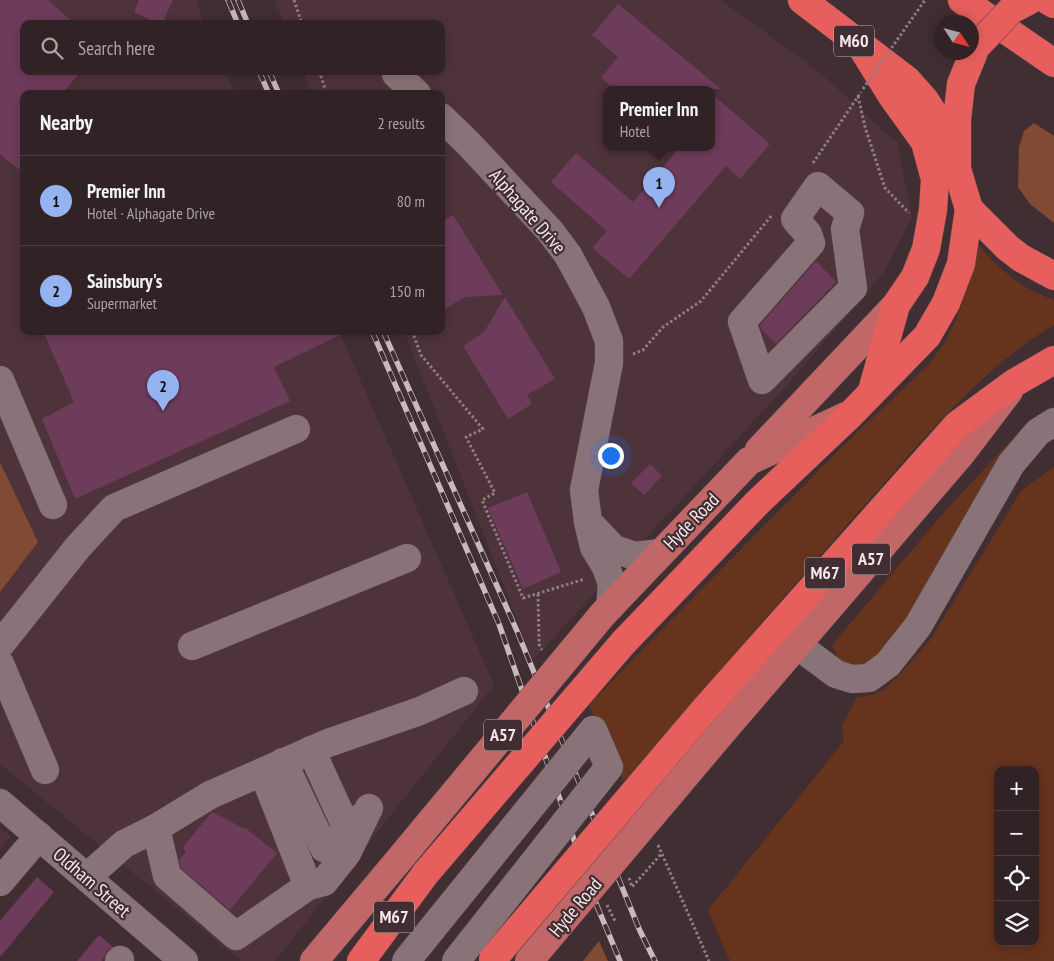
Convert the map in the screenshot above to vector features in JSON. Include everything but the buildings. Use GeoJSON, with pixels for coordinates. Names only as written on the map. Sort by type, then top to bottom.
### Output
{"type":"FeatureCollection","features":[{"type":"Feature","properties":{"kind":"highway","name":"M60"},"geometry":{"type":"LineString","coordinates":[[802,0],[861,46],[899,88]]}},
{"type":"Feature","properties":{"kind":"highway"},"geometry":{"type":"LineString","coordinates":[[962,0],[1054,63]]}},
{"type":"Feature","properties":{"kind":"highway"},"geometry":{"type":"LineString","coordinates":[[957,169],[957,120],[961,84],[976,48],[1011,10],[1030,0]]}},
{"type":"Feature","properties":{"kind":"highway"},"geometry":{"type":"LineString","coordinates":[[1047,0],[1054,4]]}},
{"type":"Feature","properties":{"kind":"highway"},"geometry":{"type":"LineString","coordinates":[[899,88],[924,99],[937,119],[957,169],[969,209],[1008,248],[1021,258],[1054,276]]}},
{"type":"Feature","properties":{"kind":"highway","name":"A57"},"geometry":{"type":"LineString","coordinates":[[872,392],[896,305],[916,277],[926,249],[933,210],[935,179],[925,142],[899,88]]}},
{"type":"Feature","properties":{"kind":"highway","name":"Hyde Road"},"geometry":{"type":"LineString","coordinates":[[851,414],[927,336],[946,303],[961,264],[969,209]]}},
{"type":"Feature","properties":{"kind":"highway","name":"Hyde Road"},"geometry":{"type":"LineString","coordinates":[[1014,384],[1054,360]]}},
{"type":"Feature","properties":{"kind":"highway","name":"M67"},"geometry":{"type":"LineString","coordinates":[[491,961],[705,709],[944,438],[957,425],[1014,384]]}},
{"type":"Feature","properties":{"kind":"highway","name":"M67"},"geometry":{"type":"LineString","coordinates":[[361,961],[426,873],[623,643],[757,503],[851,414]]}},
{"type":"Feature","properties":{"kind":"main road","name":"A57"},"geometry":{"type":"LineString","coordinates":[[749,461],[896,305]]}},
{"type":"Feature","properties":{"kind":"main road","name":"Hyde Road"},"geometry":{"type":"LineString","coordinates":[[530,961],[724,730],[961,454],[1014,384]]}},
{"type":"Feature","properties":{"kind":"main road","name":"Hyde Road"},"geometry":{"type":"LineString","coordinates":[[314,961],[607,611],[749,461],[851,414]]}},
{"type":"Feature","properties":{"kind":"street"},"geometry":{"type":"LineString","coordinates":[[397,75],[413,90]]}},
{"type":"Feature","properties":{"kind":"street","name":"Alphagate Drive"},"geometry":{"type":"LineString","coordinates":[[445,127],[550,231],[568,255],[596,307],[609,341],[609,363],[584,490],[588,522],[594,547],[606,567],[612,584],[607,611]]}},
{"type":"Feature","properties":{"kind":"street"},"geometry":{"type":"LineString","coordinates":[[818,186],[850,213],[845,229],[853,288],[762,380],[742,322],[811,243],[808,234],[795,219],[818,186]]}},
{"type":"Feature","properties":{"kind":"street"},"geometry":{"type":"LineString","coordinates":[[0,380],[53,505]]}},
{"type":"Feature","properties":{"kind":"street"},"geometry":{"type":"LineString","coordinates":[[797,645],[836,674],[852,679],[869,678],[888,664],[918,626],[1011,464],[1038,432],[1054,422]]}},
{"type":"Feature","properties":{"kind":"street"},"geometry":{"type":"LineString","coordinates":[[0,644],[78,547],[114,508],[296,429]]}},
{"type":"Feature","properties":{"kind":"street"},"geometry":{"type":"LineString","coordinates":[[588,522],[614,549],[635,556],[660,553]]}},
{"type":"Feature","properties":{"kind":"street"},"geometry":{"type":"LineString","coordinates":[[192,646],[407,558]]}},
{"type":"Feature","properties":{"kind":"street"},"geometry":{"type":"LineString","coordinates":[[0,664],[8,707],[45,770]]}},
{"type":"Feature","properties":{"kind":"street"},"geometry":{"type":"LineString","coordinates":[[87,877],[124,844],[156,828],[210,795],[289,760],[420,711],[464,691]]}},
{"type":"Feature","properties":{"kind":"street"},"geometry":{"type":"LineString","coordinates":[[406,961],[593,730],[609,767],[456,961]]}},
{"type":"Feature","properties":{"kind":"street"},"geometry":{"type":"LineString","coordinates":[[156,828],[167,876],[236,936],[308,886],[324,882],[347,853],[369,808],[342,835],[289,760]]}},
{"type":"Feature","properties":{"kind":"street"},"geometry":{"type":"LineString","coordinates":[[289,760],[308,886]]}},
{"type":"Feature","properties":{"kind":"street","name":"Oldham Street"},"geometry":{"type":"LineString","coordinates":[[0,803],[184,961]]}},
{"type":"Feature","properties":{"kind":"street"},"geometry":{"type":"LineString","coordinates":[[0,882],[39,836]]}},
{"type":"Feature","properties":{"kind":"path"},"geometry":{"type":"LineString","coordinates":[[294,0],[301,20]]}},
{"type":"Feature","properties":{"kind":"path"},"geometry":{"type":"LineString","coordinates":[[863,89],[925,0]]}},
{"type":"Feature","properties":{"kind":"path"},"geometry":{"type":"LineString","coordinates":[[320,75],[326,90]]}},
{"type":"Feature","properties":{"kind":"path"},"geometry":{"type":"LineString","coordinates":[[858,96],[865,127],[885,188],[911,216]]}},
{"type":"Feature","properties":{"kind":"path"},"geometry":{"type":"LineString","coordinates":[[609,363],[643,350],[663,327],[701,300]]}},
{"type":"Feature","properties":{"kind":"path"},"geometry":{"type":"LineString","coordinates":[[414,335],[421,355],[483,429],[466,437],[495,493],[482,500],[523,598],[589,578]]}},
{"type":"Feature","properties":{"kind":"path"},"geometry":{"type":"LineString","coordinates":[[538,594],[539,644]]}},
{"type":"Feature","properties":{"kind":"path"},"geometry":{"type":"LineString","coordinates":[[647,821],[709,961]]}},
{"type":"Feature","properties":{"kind":"path"},"geometry":{"type":"LineString","coordinates":[[632,887],[662,853]]}},
{"type":"Feature","properties":{"kind":"path"},"geometry":{"type":"LineString","coordinates":[[606,903],[616,923]]}},
{"type":"Feature","properties":{"kind":"shaded area"},"geometry":{"type":"Polygon","coordinates":[[[0,0],[196,0],[203,20],[20,20],[20,75],[227,75],[233,90],[20,90],[20,335],[341,335],[494,685],[275,961],[241,961],[0,764],[0,592],[38,542],[0,462],[0,0]]]}},
{"type":"Feature","properties":{"kind":"shaded area"},"geometry":{"type":"Polygon","coordinates":[[[275,0],[721,0],[819,72],[897,143],[912,217],[884,272],[789,383],[533,660],[406,335],[445,335],[445,90],[310,90],[304,75],[445,75],[445,20],[282,20],[275,0]]]}},
{"type":"Feature","properties":{"kind":"shaded area"},"geometry":{"type":"Polygon","coordinates":[[[1034,123],[1054,136],[1054,223],[1030,204],[1018,187],[1019,147],[1024,131],[1034,123]]]}},
{"type":"Feature","properties":{"kind":"shaded area"},"geometry":{"type":"Polygon","coordinates":[[[976,242],[1011,277],[1031,290],[1054,300],[1054,325],[1003,361],[934,427],[778,604],[625,784],[589,705],[844,445],[929,364],[944,344],[956,320],[966,291],[976,242]]]}},
{"type":"Feature","properties":{"kind":"shaded area"},"geometry":{"type":"Polygon","coordinates":[[[1016,435],[1021,440],[895,640],[860,668],[841,664],[832,645],[946,510],[1016,435]]]}},
{"type":"Feature","properties":{"kind":"shaded area"},"geometry":{"type":"Polygon","coordinates":[[[0,462],[38,542],[0,592],[0,462]]]}},
{"type":"Feature","properties":{"kind":"shaded area"},"geometry":{"type":"Polygon","coordinates":[[[1054,467],[1054,961],[730,961],[708,910],[844,741],[842,726],[857,697],[868,696],[883,690],[928,643],[1021,491],[1054,467]]]}},
{"type":"Feature","properties":{"kind":"shaded area"},"geometry":{"type":"Polygon","coordinates":[[[0,827],[11,837],[0,850],[0,827]]]}},
{"type":"Feature","properties":{"kind":"shaded area"},"geometry":{"type":"Polygon","coordinates":[[[599,941],[608,961],[583,961],[599,941]]]}},
{"type":"Feature","properties":{"kind":"railway"},"geometry":{"type":"LineString","coordinates":[[228,0],[236,20]]}},
{"type":"Feature","properties":{"kind":"railway"},"geometry":{"type":"LineString","coordinates":[[238,0],[246,20]]}},
{"type":"Feature","properties":{"kind":"railway"},"geometry":{"type":"LineString","coordinates":[[261,75],[267,90]]}},
{"type":"Feature","properties":{"kind":"railway"},"geometry":{"type":"LineString","coordinates":[[271,75],[277,90]]}},
{"type":"Feature","properties":{"kind":"railway"},"geometry":{"type":"LineString","coordinates":[[374,335],[499,624],[597,906],[620,961]]}},
{"type":"Feature","properties":{"kind":"railway"},"geometry":{"type":"LineString","coordinates":[[385,335],[517,631],[640,931],[655,961]]}},
{"type":"Feature","properties":{"kind":"place","name":"Premier Inn"},"geometry":{"type":"Point","coordinates":[659,208]}},
{"type":"Feature","properties":{"kind":"place","name":"Sainsbury's"},"geometry":{"type":"Point","coordinates":[163,411]}}]}
